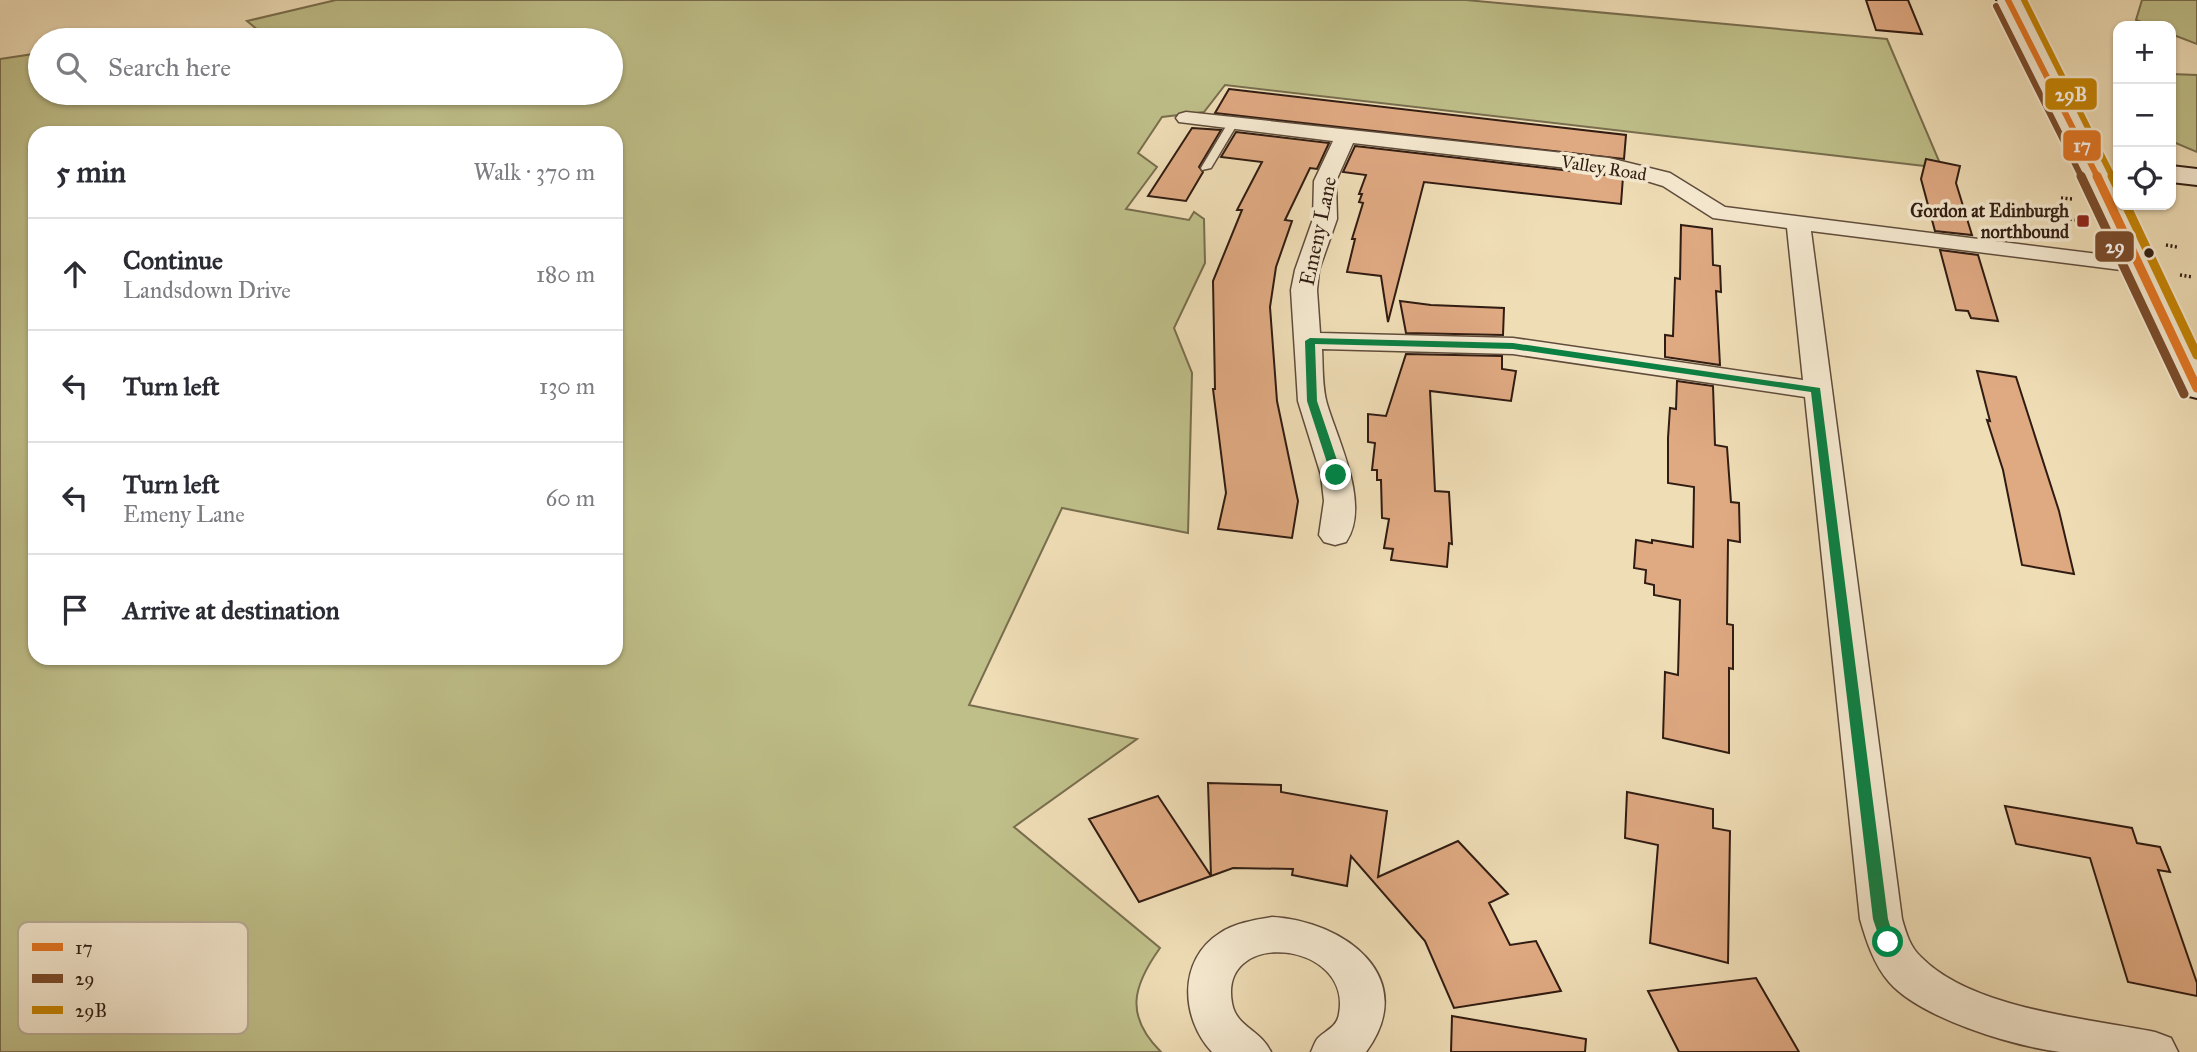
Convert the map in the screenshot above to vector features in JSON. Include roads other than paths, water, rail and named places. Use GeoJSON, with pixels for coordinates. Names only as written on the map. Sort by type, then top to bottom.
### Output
{"type":"FeatureCollection","features":[{"type":"Feature","properties":{"kind":"main road"},"geometry":{"type":"LineString","coordinates":[[2008,0],[2105,167],[2137,265],[2197,388]]}},
{"type":"Feature","properties":{"kind":"main road"},"geometry":{"type":"LineString","coordinates":[[2176,175],[2197,177]]}},
{"type":"Feature","properties":{"kind":"street","name":"Valley Road"},"geometry":{"type":"LineString","coordinates":[[1186,118],[1637,170],[1679,186],[1706,208],[1721,213],[2137,265]]}},
{"type":"Feature","properties":{"kind":"street","name":"Emeny Lane"},"geometry":{"type":"LineString","coordinates":[[1335,535],[1339,502],[1336,475],[1312,401],[1310,341],[1304,290],[1307,270],[1325,219],[1325,181],[1346,136]]}},
{"type":"Feature","properties":{"kind":"street"},"geometry":{"type":"LineString","coordinates":[[1798,223],[1881,919],[1888,942],[1906,971],[1942,996],[1982,1012],[2155,1052]]}},
{"type":"Feature","properties":{"kind":"street"},"geometry":{"type":"LineString","coordinates":[[1310,341],[1513,346],[1816,390]]}},
{"type":"Feature","properties":{"kind":"street"},"geometry":{"type":"LineString","coordinates":[[1248,1052],[1226,1036],[1212,1015],[1208,1002],[1209,979],[1214,965],[1230,948],[1245,939],[1269,933],[1290,933],[1316,940],[1339,954],[1360,982],[1364,1014],[1348,1044],[1334,1052]]}},
{"type":"Feature","properties":{"kind":"lane"},"geometry":{"type":"LineString","coordinates":[[1206,168],[1233,123]]}},
{"type":"Feature","properties":{"kind":"place","name":"Gordon at Edinburgh northbound"},"geometry":{"type":"Point","coordinates":[2083,221]}}]}
